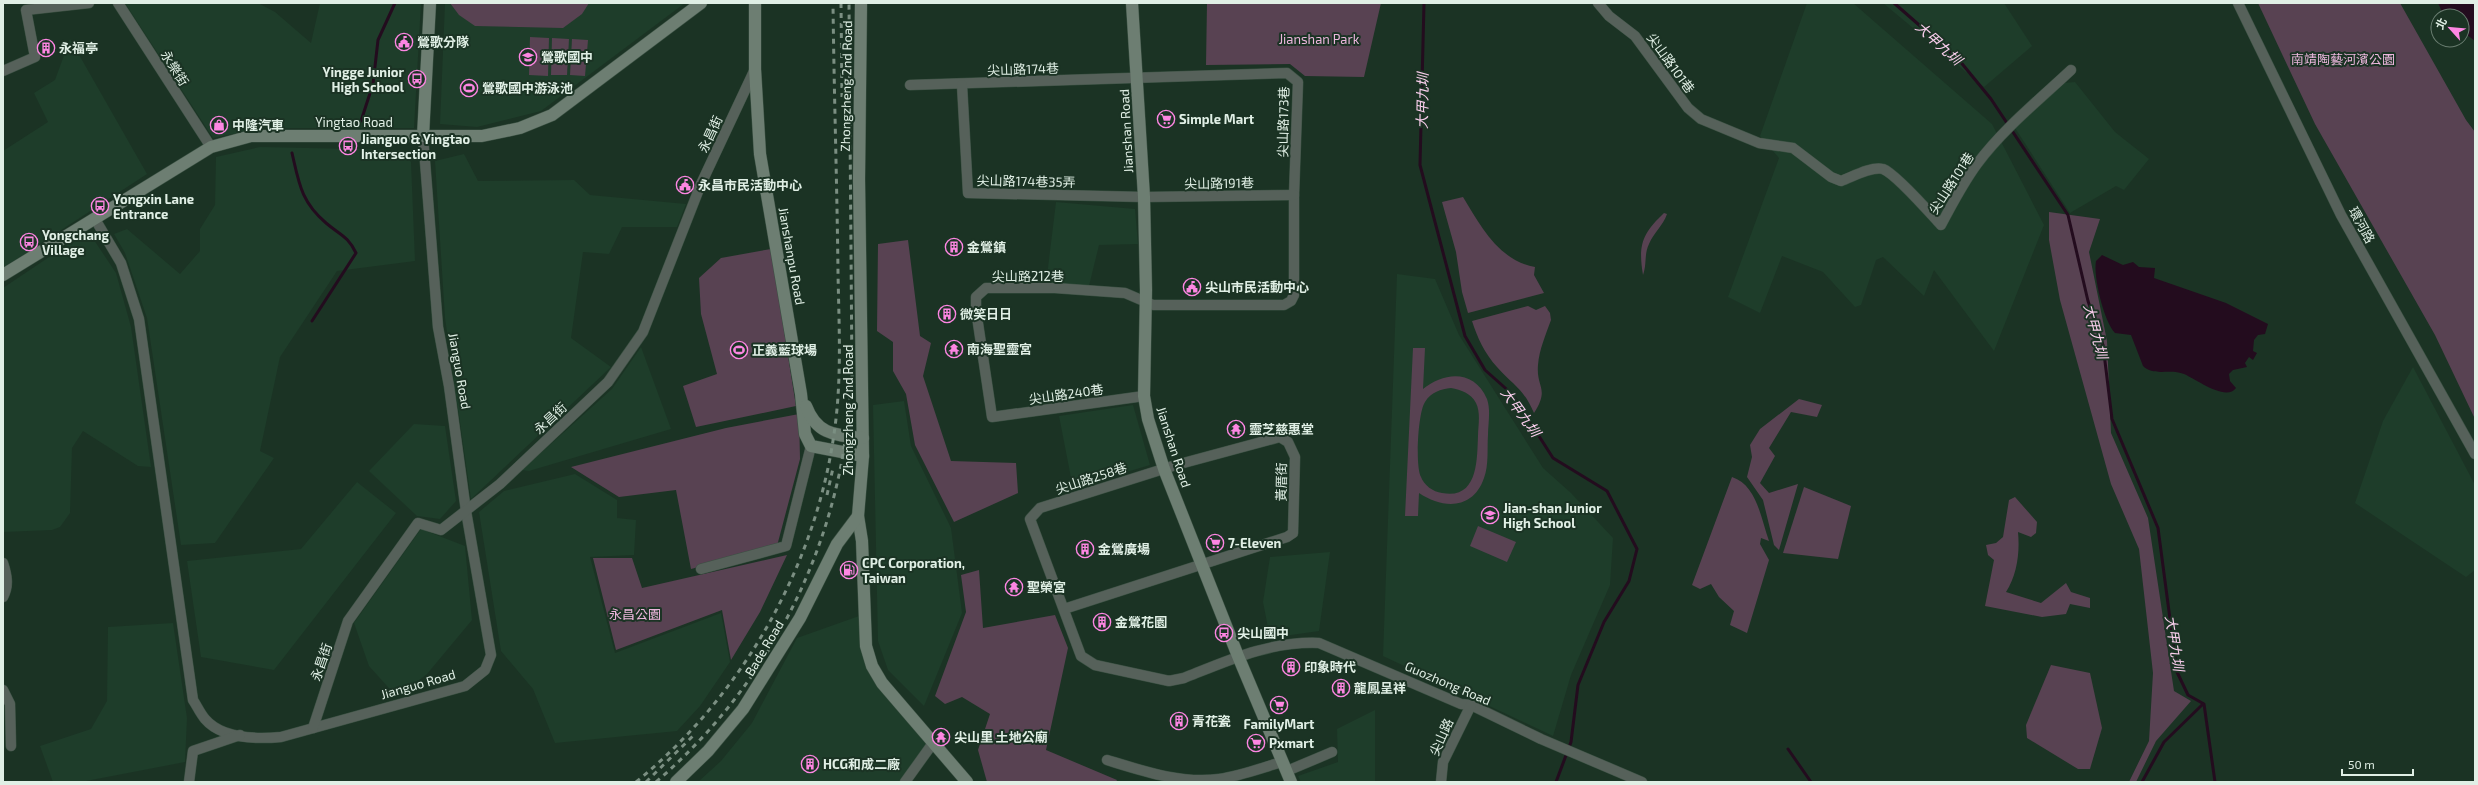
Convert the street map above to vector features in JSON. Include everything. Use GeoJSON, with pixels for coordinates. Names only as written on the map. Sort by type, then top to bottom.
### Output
{"type":"FeatureCollection","features":[{"type":"Feature","properties":{"kind":"street"},"geometry":{"type":"LineString","coordinates":[[3,71],[35,57],[26,10],[89,3]]}},
{"type":"Feature","properties":{"kind":"street","name":"永樂街"},"geometry":{"type":"LineString","coordinates":[[118,3],[210,147]]}},
{"type":"Feature","properties":{"kind":"street","name":"Jianguo Road"},"geometry":{"type":"LineString","coordinates":[[95,219],[121,263],[139,319],[193,700],[206,720],[220,730],[240,735],[260,739],[282,737],[465,686],[485,670],[491,655],[466,512],[449,386],[438,327],[422,136],[430,3]]}},
{"type":"Feature","properties":{"kind":"street","name":"Yingtao Road"},"geometry":{"type":"LineString","coordinates":[[3,275],[210,147],[251,136],[482,136],[520,128],[552,115],[701,3]]}},
{"type":"Feature","properties":{"kind":"street","name":"Jianshanpu Road"},"geometry":{"type":"LineString","coordinates":[[755,3],[755,69],[760,154],[801,394],[805,434],[811,446]]}},
{"type":"Feature","properties":{"kind":"street","name":"Zhongzheng 2nd Road"},"geometry":{"type":"LineString","coordinates":[[861,3],[859,179],[863,456],[858,516],[862,541],[866,646],[872,666],[882,683],[967,782]]}},
{"type":"Feature","properties":{"kind":"street","name":"Jianshan Road"},"geometry":{"type":"LineString","coordinates":[[1132,3],[1144,197],[1144,396],[1148,419],[1164,469],[1238,656],[1287,772]]}},
{"type":"Feature","properties":{"kind":"street","name":"尖山路101巷"},"geometry":{"type":"LineString","coordinates":[[1598,3],[1609,16],[1635,36],[1688,108],[1701,120],[1759,144],[1793,148],[1831,177],[1841,181],[1871,170],[1883,169],[1897,179],[1942,225],[1966,179],[1978,162],[2010,127],[2071,70]]}},
{"type":"Feature","properties":{"kind":"street","name":"環河路"},"geometry":{"type":"LineString","coordinates":[[2238,3],[2341,215],[2475,454]]}},
{"type":"Feature","properties":{"kind":"street","name":"永昌街"},"geometry":{"type":"LineString","coordinates":[[313,728],[348,621],[418,522],[441,530],[500,484],[608,382],[643,332],[701,184],[755,69]]}},
{"type":"Feature","properties":{"kind":"street","name":"尖山路173巷"},"geometry":{"type":"LineString","coordinates":[[1137,78],[1287,73],[1298,82],[1294,195],[1294,295],[1291,302],[1284,305],[1242,306],[1153,305],[1145,300]]}},
{"type":"Feature","properties":{"kind":"street","name":"尖山路174巷"},"geometry":{"type":"LineString","coordinates":[[910,86],[1137,78]]}},
{"type":"Feature","properties":{"kind":"street","name":"尖山路174巷35弄"},"geometry":{"type":"LineString","coordinates":[[962,85],[968,193],[1144,197]]}},
{"type":"Feature","properties":{"kind":"street","name":"尖山路191巷"},"geometry":{"type":"LineString","coordinates":[[1144,197],[1294,195]]}},
{"type":"Feature","properties":{"kind":"street","name":"尖山路212巷"},"geometry":{"type":"LineString","coordinates":[[992,417],[976,304],[976,297],[986,288],[1055,288],[1125,294],[1145,300]]}},
{"type":"Feature","properties":{"kind":"street","name":"Jianshanpu Road"},"geometry":{"type":"LineString","coordinates":[[801,394],[811,420],[821,429],[834,434],[863,438]]}},
{"type":"Feature","properties":{"kind":"street","name":"尖山路240巷"},"geometry":{"type":"LineString","coordinates":[[992,417],[1144,396]]}},
{"type":"Feature","properties":{"kind":"street","name":"黃厝街"},"geometry":{"type":"LineString","coordinates":[[1164,469],[1280,437],[1288,442],[1292,448],[1295,457],[1293,533],[1287,537],[1202,564]]}},
{"type":"Feature","properties":{"kind":"street"},"geometry":{"type":"LineString","coordinates":[[701,569],[786,546],[811,446],[863,456]]}},
{"type":"Feature","properties":{"kind":"street","name":"尖山路258巷"},"geometry":{"type":"LineString","coordinates":[[1030,519],[1040,508],[1164,469]]}},
{"type":"Feature","properties":{"kind":"street","name":"Bade Road"},"geometry":{"type":"LineString","coordinates":[[676,782],[708,751],[743,709],[800,618],[837,544],[858,516]]}},
{"type":"Feature","properties":{"kind":"street","name":"Guozhong Road"},"geometry":{"type":"LineString","coordinates":[[1030,519],[1081,656],[1095,665],[1169,681],[1184,678],[1238,656],[1276,645],[1298,642],[1319,643],[1461,704],[1471,705],[1568,751],[1642,782]]}},
{"type":"Feature","properties":{"kind":"street"},"geometry":{"type":"LineString","coordinates":[[3,564],[7,575],[7,590],[3,597]]}},
{"type":"Feature","properties":{"kind":"street"},"geometry":{"type":"LineString","coordinates":[[1064,609],[1202,564]]}},
{"type":"Feature","properties":{"kind":"street"},"geometry":{"type":"LineString","coordinates":[[3,690],[10,704],[11,746]]}},
{"type":"Feature","properties":{"kind":"street","name":"尖山路"},"geometry":{"type":"LineString","coordinates":[[1441,782],[1443,762],[1471,705]]}},
{"type":"Feature","properties":{"kind":"street"},"geometry":{"type":"LineString","coordinates":[[189,782],[193,751],[240,735]]}},
{"type":"Feature","properties":{"kind":"street"},"geometry":{"type":"LineString","coordinates":[[905,782],[933,744]]}},
{"type":"Feature","properties":{"kind":"street"},"geometry":{"type":"LineString","coordinates":[[1107,760],[1161,775],[1187,779],[1219,779],[1287,772],[1332,752]]}},
{"type":"Feature","properties":{"kind":"shaded area"},"geometry":{"type":"Polygon","coordinates":[[[125,3],[258,3],[275,12],[311,43],[320,3],[421,3],[414,128],[262,128],[213,138],[125,3]]]}},
{"type":"Feature","properties":{"kind":"shaded area","name":"鶯歌國中"},"geometry":{"type":"Polygon","coordinates":[[[445,3],[685,3],[541,111],[477,127],[440,124],[445,3]]]}},
{"type":"Feature","properties":{"kind":"shaded area"},"geometry":{"type":"Polygon","coordinates":[[[1807,3],[1853,3],[1992,124],[2044,225],[1994,351],[1934,270],[1924,296],[1883,257],[1876,260],[1861,305],[1855,307],[1823,272],[1782,256],[1760,313],[1728,297],[1779,158],[1760,136],[1807,3]]]}},
{"type":"Feature","properties":{"kind":"shaded area"},"geometry":{"type":"Polygon","coordinates":[[[1883,3],[2004,3],[2032,46],[1984,87],[1883,3]]]}},
{"type":"Feature","properties":{"kind":"shaded area"},"geometry":{"type":"Polygon","coordinates":[[[2438,3],[2475,3],[2475,41],[2470,37],[2470,8],[2440,8],[2438,3]]]}},
{"type":"Feature","properties":{"kind":"shaded area"},"geometry":{"type":"Polygon","coordinates":[[[70,39],[147,174],[3,268],[3,151],[48,122],[34,93],[55,80],[70,39]]]}},
{"type":"Feature","properties":{"kind":"shaded area"},"geometry":{"type":"Polygon","coordinates":[[[2075,82],[2115,132],[2149,159],[2124,190],[2116,186],[2070,213],[2015,128],[2064,83],[2075,82]]]}},
{"type":"Feature","properties":{"kind":"shaded area"},"geometry":{"type":"Polygon","coordinates":[[[260,147],[401,150],[411,162],[415,261],[337,271],[280,357],[260,451],[274,458],[215,543],[181,545],[147,318],[125,253],[114,234],[127,229],[180,274],[200,251],[200,229],[215,205],[216,157],[260,147]]]}},
{"type":"Feature","properties":{"kind":"shaded area"},"geometry":{"type":"Polygon","coordinates":[[[464,154],[478,181],[574,180],[590,195],[686,204],[677,227],[622,227],[609,254],[583,252],[571,338],[611,367],[471,499],[445,318],[435,161],[464,154]]]}},
{"type":"Feature","properties":{"kind":"shaded area"},"geometry":{"type":"Polygon","coordinates":[[[1056,202],[1135,209],[1138,244],[1099,245],[1089,286],[1046,284],[1056,202]]]}},
{"type":"Feature","properties":{"kind":"shaded area"},"geometry":{"type":"Polygon","coordinates":[[[88,231],[116,273],[131,327],[151,467],[138,466],[83,431],[72,448],[70,513],[60,527],[52,530],[3,532],[3,288],[88,231]]]}},
{"type":"Feature","properties":{"kind":"shaded area"},"geometry":{"type":"Polygon","coordinates":[[[2102,255],[2123,265],[2133,262],[2139,267],[2155,268],[2154,278],[2226,303],[2268,324],[2265,334],[2258,335],[2254,340],[2253,351],[2257,353],[2253,360],[2249,357],[2245,363],[2247,367],[2233,370],[2229,374],[2230,381],[2236,388],[2231,392],[2218,391],[2179,372],[2157,372],[2143,366],[2131,335],[2115,333],[2103,309],[2096,277],[2096,261],[2102,255]]]}},
{"type":"Feature","properties":{"kind":"shaded area","name":"Jian-shan Junior High School"},"geometry":{"type":"Polygon","coordinates":[[[1397,274],[1435,279],[1459,335],[1543,468],[1571,493],[1613,538],[1610,585],[1571,675],[1553,736],[1383,656],[1397,274]]]}},
{"type":"Feature","properties":{"kind":"shaded area"},"geometry":{"type":"Polygon","coordinates":[[[641,347],[671,429],[529,471],[522,470],[612,389],[641,347]]]}},
{"type":"Feature","properties":{"kind":"shaded area"},"geometry":{"type":"Polygon","coordinates":[[[2413,367],[2475,485],[2475,570],[2466,577],[2355,503],[2383,421],[2413,367]]]}},
{"type":"Feature","properties":{"kind":"shaded area"},"geometry":{"type":"Polygon","coordinates":[[[904,401],[911,446],[951,528],[962,613],[924,706],[888,670],[878,641],[873,405],[904,401]]]}},
{"type":"Feature","properties":{"kind":"shaded area"},"geometry":{"type":"Polygon","coordinates":[[[1133,405],[1150,465],[1073,488],[1059,416],[1133,405]]]}},
{"type":"Feature","properties":{"kind":"shaded area"},"geometry":{"type":"Polygon","coordinates":[[[414,424],[445,426],[456,501],[440,519],[417,516],[369,471],[414,424]]]}},
{"type":"Feature","properties":{"kind":"shaded area"},"geometry":{"type":"Polygon","coordinates":[[[575,474],[617,500],[617,518],[636,520],[634,555],[590,557],[615,653],[721,613],[730,662],[700,706],[677,731],[555,743],[533,689],[501,651],[479,512],[504,491],[575,474]]]}},
{"type":"Feature","properties":{"kind":"shaded area"},"geometry":{"type":"Polygon","coordinates":[[[357,482],[396,513],[274,670],[201,657],[187,561],[301,549],[357,482]]]}},
{"type":"Feature","properties":{"kind":"shaded area"},"geometry":{"type":"Polygon","coordinates":[[[421,529],[465,546],[472,620],[427,674],[397,697],[369,666],[354,623],[421,529]]]}},
{"type":"Feature","properties":{"kind":"shaded area"},"geometry":{"type":"Polygon","coordinates":[[[1330,552],[1319,631],[1270,638],[1263,602],[1270,557],[1330,552]]]}},
{"type":"Feature","properties":{"kind":"shaded area"},"geometry":{"type":"Polygon","coordinates":[[[859,616],[864,650],[928,744],[899,782],[698,782],[721,761],[752,723],[797,638],[859,616]]]}},
{"type":"Feature","properties":{"kind":"shaded area"},"geometry":{"type":"Polygon","coordinates":[[[173,623],[187,718],[185,762],[81,782],[53,782],[40,746],[91,729],[107,701],[108,627],[173,623]]]}},
{"type":"Feature","properties":{"kind":"shaded area"},"geometry":{"type":"Polygon","coordinates":[[[1375,710],[1375,782],[1301,782],[1298,776],[1338,762],[1337,729],[1375,710]]]}},
{"type":"Feature","properties":{"kind":"green space"},"geometry":{"type":"Polygon","coordinates":[[[450,3],[589,3],[582,14],[563,28],[475,26],[459,15],[450,3]]]}},
{"type":"Feature","properties":{"kind":"green space","name":"Jianshan Park"},"geometry":{"type":"Polygon","coordinates":[[[1207,3],[1381,3],[1364,77],[1305,76],[1290,64],[1206,65],[1207,3]]]}},
{"type":"Feature","properties":{"kind":"green space","name":"南靖陶藝河濱公園"},"geometry":{"type":"Polygon","coordinates":[[[2258,3],[2400,3],[2466,120],[2475,132],[2475,419],[2435,335],[2315,124],[2258,3]]]}},
{"type":"Feature","properties":{"kind":"green space"},"geometry":{"type":"Polygon","coordinates":[[[530,37],[549,38],[548,76],[529,75],[530,37]]]}},
{"type":"Feature","properties":{"kind":"green space"},"geometry":{"type":"Polygon","coordinates":[[[552,38],[569,39],[567,75],[551,75],[552,38]]]}},
{"type":"Feature","properties":{"kind":"green space"},"geometry":{"type":"Polygon","coordinates":[[[572,39],[588,40],[585,76],[570,75],[572,39]]]}},
{"type":"Feature","properties":{"kind":"green space"},"geometry":{"type":"Polygon","coordinates":[[[1463,197],[1476,219],[1501,250],[1522,263],[1535,267],[1534,275],[1544,293],[1468,313],[1462,292],[1456,252],[1442,202],[1463,197]]]}},
{"type":"Feature","properties":{"kind":"green space"},"geometry":{"type":"Polygon","coordinates":[[[2049,212],[2100,219],[2089,252],[2107,341],[2111,433],[2148,518],[2174,691],[2191,701],[2156,741],[2136,782],[2129,782],[2149,741],[2153,673],[2139,549],[2111,484],[2060,300],[2049,240],[2049,212]]]}},
{"type":"Feature","properties":{"kind":"green space"},"geometry":{"type":"Polygon","coordinates":[[[1664,213],[1667,214],[1647,248],[1643,275],[1641,256],[1643,241],[1651,227],[1664,213]]]}},
{"type":"Feature","properties":{"kind":"green space"},"geometry":{"type":"Polygon","coordinates":[[[908,240],[920,336],[931,343],[923,376],[951,461],[1016,463],[1018,493],[954,522],[915,445],[906,394],[893,371],[893,342],[877,331],[878,244],[908,240]]]}},
{"type":"Feature","properties":{"kind":"green space"},"geometry":{"type":"Polygon","coordinates":[[[771,249],[796,406],[696,427],[683,386],[717,374],[701,314],[699,278],[721,258],[771,249]]]}},
{"type":"Feature","properties":{"kind":"green space"},"geometry":{"type":"Polygon","coordinates":[[[1528,306],[1536,310],[1545,306],[1550,313],[1551,320],[1539,359],[1538,373],[1542,393],[1539,405],[1534,413],[1522,392],[1489,357],[1479,339],[1472,321],[1528,306]]]}},
{"type":"Feature","properties":{"kind":"green space"},"geometry":{"type":"Polygon","coordinates":[[[1413,348],[1425,348],[1423,389],[1440,379],[1458,376],[1467,378],[1474,382],[1481,389],[1487,399],[1489,412],[1487,468],[1479,488],[1473,496],[1465,501],[1456,504],[1447,504],[1438,502],[1419,493],[1418,516],[1405,516],[1413,348]],[[1451,388],[1433,393],[1425,402],[1419,427],[1418,462],[1421,477],[1429,488],[1442,493],[1454,494],[1463,490],[1469,484],[1473,476],[1476,466],[1479,420],[1478,407],[1469,394],[1451,388]]]}},
{"type":"Feature","properties":{"kind":"green space"},"geometry":{"type":"Polygon","coordinates":[[[1799,399],[1822,405],[1817,417],[1791,412],[1769,448],[1775,456],[1760,483],[1769,493],[1798,484],[1779,550],[1774,545],[1763,500],[1747,477],[1752,457],[1750,445],[1760,429],[1799,399]]]}},
{"type":"Feature","properties":{"kind":"green space"},"geometry":{"type":"Polygon","coordinates":[[[799,414],[800,459],[777,546],[691,569],[676,490],[619,497],[571,467],[726,428],[799,414]]]}},
{"type":"Feature","properties":{"kind":"green space"},"geometry":{"type":"Polygon","coordinates":[[[1732,477],[1747,487],[1753,495],[1769,541],[1761,538],[1760,544],[1769,560],[1747,633],[1730,625],[1734,611],[1719,597],[1711,584],[1700,589],[1692,585],[1732,477]]]}},
{"type":"Feature","properties":{"kind":"green space"},"geometry":{"type":"Polygon","coordinates":[[[1804,487],[1851,506],[1838,559],[1783,553],[1804,487]]]}},
{"type":"Feature","properties":{"kind":"green space"},"geometry":{"type":"Polygon","coordinates":[[[2015,497],[2037,522],[2036,533],[2031,537],[2018,532],[2019,548],[2017,564],[2013,578],[2006,592],[2041,603],[2066,583],[2071,592],[2090,598],[2090,608],[2070,604],[2066,614],[2042,617],[1985,606],[1994,560],[1988,555],[1986,545],[1996,543],[2003,537],[2009,500],[2015,497]]]}},
{"type":"Feature","properties":{"kind":"green space"},"geometry":{"type":"Polygon","coordinates":[[[1478,526],[1516,542],[1507,562],[1470,546],[1478,526]]]}},
{"type":"Feature","properties":{"kind":"green space","name":"永昌公園"},"geometry":{"type":"Polygon","coordinates":[[[787,555],[760,612],[731,660],[722,610],[616,650],[593,558],[632,558],[642,588],[787,555]]]}},
{"type":"Feature","properties":{"kind":"green space"},"geometry":{"type":"Polygon","coordinates":[[[979,570],[983,628],[1055,615],[1068,648],[1046,750],[1117,780],[1116,782],[987,782],[978,750],[990,714],[962,697],[945,704],[935,696],[966,612],[961,575],[979,570]]]}},
{"type":"Feature","properties":{"kind":"green space"},"geometry":{"type":"Polygon","coordinates":[[[2051,665],[2090,673],[2102,728],[2090,769],[2078,769],[2027,738],[2026,725],[2051,665]]]}},
{"type":"Feature","properties":{"kind":"waterway"},"geometry":{"type":"LineString","coordinates":[[361,121],[373,84],[378,40],[395,3]]}},
{"type":"Feature","properties":{"kind":"waterway","name":"大甲九圳"},"geometry":{"type":"LineString","coordinates":[[1424,3],[1420,165],[1465,336],[1485,370],[1512,394],[1553,458],[1607,491],[1637,549],[1629,581],[1604,622],[1578,685],[1571,742],[1556,782]]}},
{"type":"Feature","properties":{"kind":"waterway","name":"大甲九圳"},"geometry":{"type":"LineString","coordinates":[[1894,3],[1959,60],[1991,99],[2068,215],[2088,301],[2103,345],[2112,419],[2158,528],[2177,672],[2188,695],[2204,704],[2215,782]]}},
{"type":"Feature","properties":{"kind":"waterway"},"geometry":{"type":"LineString","coordinates":[[292,153],[299,183],[306,200],[326,223],[347,239],[356,253],[312,321]]}},
{"type":"Feature","properties":{"kind":"waterway","name":"大甲九圳"},"geometry":{"type":"LineString","coordinates":[[2142,782],[2164,742],[2203,704]]}},
{"type":"Feature","properties":{"kind":"waterway"},"geometry":{"type":"LineString","coordinates":[[1788,749],[1811,782]]}},
{"type":"Feature","properties":{"kind":"railway"},"geometry":{"type":"LineString","coordinates":[[636,782],[674,748],[709,711],[740,670],[767,626],[791,581],[810,533],[824,484],[837,414],[839,374],[833,3]]}},
{"type":"Feature","properties":{"kind":"railway"},"geometry":{"type":"LineString","coordinates":[[841,3],[842,97]]}},
{"type":"Feature","properties":{"kind":"railway"},"geometry":{"type":"LineString","coordinates":[[656,782],[689,751],[720,717],[748,681],[773,644],[794,604],[813,562],[839,475],[845,439],[852,376],[849,3]]}},
{"type":"Feature","properties":{"kind":"railway"},"geometry":{"type":"LineString","coordinates":[[827,495],[833,468]]}},
{"type":"Feature","properties":{"kind":"railway"},"geometry":{"type":"LineString","coordinates":[[646,782],[696,733]]}},
{"type":"Feature","properties":{"kind":"place","name":"鶯歌分隊"},"geometry":{"type":"Point","coordinates":[404,42]}},
{"type":"Feature","properties":{"kind":"place","name":"永福亭"},"geometry":{"type":"Point","coordinates":[46,48]}},
{"type":"Feature","properties":{"kind":"place","name":"鶯歌國中"},"geometry":{"type":"Point","coordinates":[528,57]}},
{"type":"Feature","properties":{"kind":"place","name":"Yingge Junior High School"},"geometry":{"type":"Point","coordinates":[417,79]}},
{"type":"Feature","properties":{"kind":"place","name":"鶯歌國中游泳池"},"geometry":{"type":"Point","coordinates":[469,88]}},
{"type":"Feature","properties":{"kind":"place","name":"Simple Mart"},"geometry":{"type":"Point","coordinates":[1166,119]}},
{"type":"Feature","properties":{"kind":"place","name":"中隆汽車"},"geometry":{"type":"Point","coordinates":[219,125]}},
{"type":"Feature","properties":{"kind":"place","name":"Jianguo & Yingtao Intersection"},"geometry":{"type":"Point","coordinates":[348,146]}},
{"type":"Feature","properties":{"kind":"place","name":"永昌市民活動中心"},"geometry":{"type":"Point","coordinates":[685,185]}},
{"type":"Feature","properties":{"kind":"place","name":"Yongxin Lane Entrance"},"geometry":{"type":"Point","coordinates":[100,206]}},
{"type":"Feature","properties":{"kind":"place","name":"Yongchang Village"},"geometry":{"type":"Point","coordinates":[29,242]}},
{"type":"Feature","properties":{"kind":"place","name":"金鶯鎮"},"geometry":{"type":"Point","coordinates":[954,247]}},
{"type":"Feature","properties":{"kind":"place","name":"尖山市民活動中心"},"geometry":{"type":"Point","coordinates":[1192,287]}},
{"type":"Feature","properties":{"kind":"place","name":"微笑日日"},"geometry":{"type":"Point","coordinates":[947,314]}},
{"type":"Feature","properties":{"kind":"place","name":"南海聖靈宮"},"geometry":{"type":"Point","coordinates":[954,349]}},
{"type":"Feature","properties":{"kind":"place","name":"正義藍球場"},"geometry":{"type":"Point","coordinates":[739,350]}},
{"type":"Feature","properties":{"kind":"place","name":"靈芝慈惠堂"},"geometry":{"type":"Point","coordinates":[1236,429]}},
{"type":"Feature","properties":{"kind":"place","name":"Jian-shan Junior High School"},"geometry":{"type":"Point","coordinates":[1490,515]}},
{"type":"Feature","properties":{"kind":"place","name":"7-Eleven"},"geometry":{"type":"Point","coordinates":[1215,543]}},
{"type":"Feature","properties":{"kind":"place","name":"金鶯廣場"},"geometry":{"type":"Point","coordinates":[1085,549]}},
{"type":"Feature","properties":{"kind":"place","name":"CPC Corporation, Taiwan"},"geometry":{"type":"Point","coordinates":[849,570]}},
{"type":"Feature","properties":{"kind":"place","name":"聖榮宮"},"geometry":{"type":"Point","coordinates":[1014,587]}},
{"type":"Feature","properties":{"kind":"place","name":"金鶯花園"},"geometry":{"type":"Point","coordinates":[1102,622]}},
{"type":"Feature","properties":{"kind":"place","name":"尖山國中"},"geometry":{"type":"Point","coordinates":[1224,633]}},
{"type":"Feature","properties":{"kind":"place","name":"印象時代"},"geometry":{"type":"Point","coordinates":[1291,667]}},
{"type":"Feature","properties":{"kind":"place","name":"龍鳳呈祥"},"geometry":{"type":"Point","coordinates":[1341,688]}},
{"type":"Feature","properties":{"kind":"place","name":"FamilyMart"},"geometry":{"type":"Point","coordinates":[1279,705]}},
{"type":"Feature","properties":{"kind":"place","name":"青花瓷"},"geometry":{"type":"Point","coordinates":[1179,721]}},
{"type":"Feature","properties":{"kind":"place","name":"尖山里 土地公廟"},"geometry":{"type":"Point","coordinates":[941,737]}},
{"type":"Feature","properties":{"kind":"place","name":"Pxmart"},"geometry":{"type":"Point","coordinates":[1256,743]}},
{"type":"Feature","properties":{"kind":"place","name":"HCG和成二廠"},"geometry":{"type":"Point","coordinates":[810,764]}}]}
